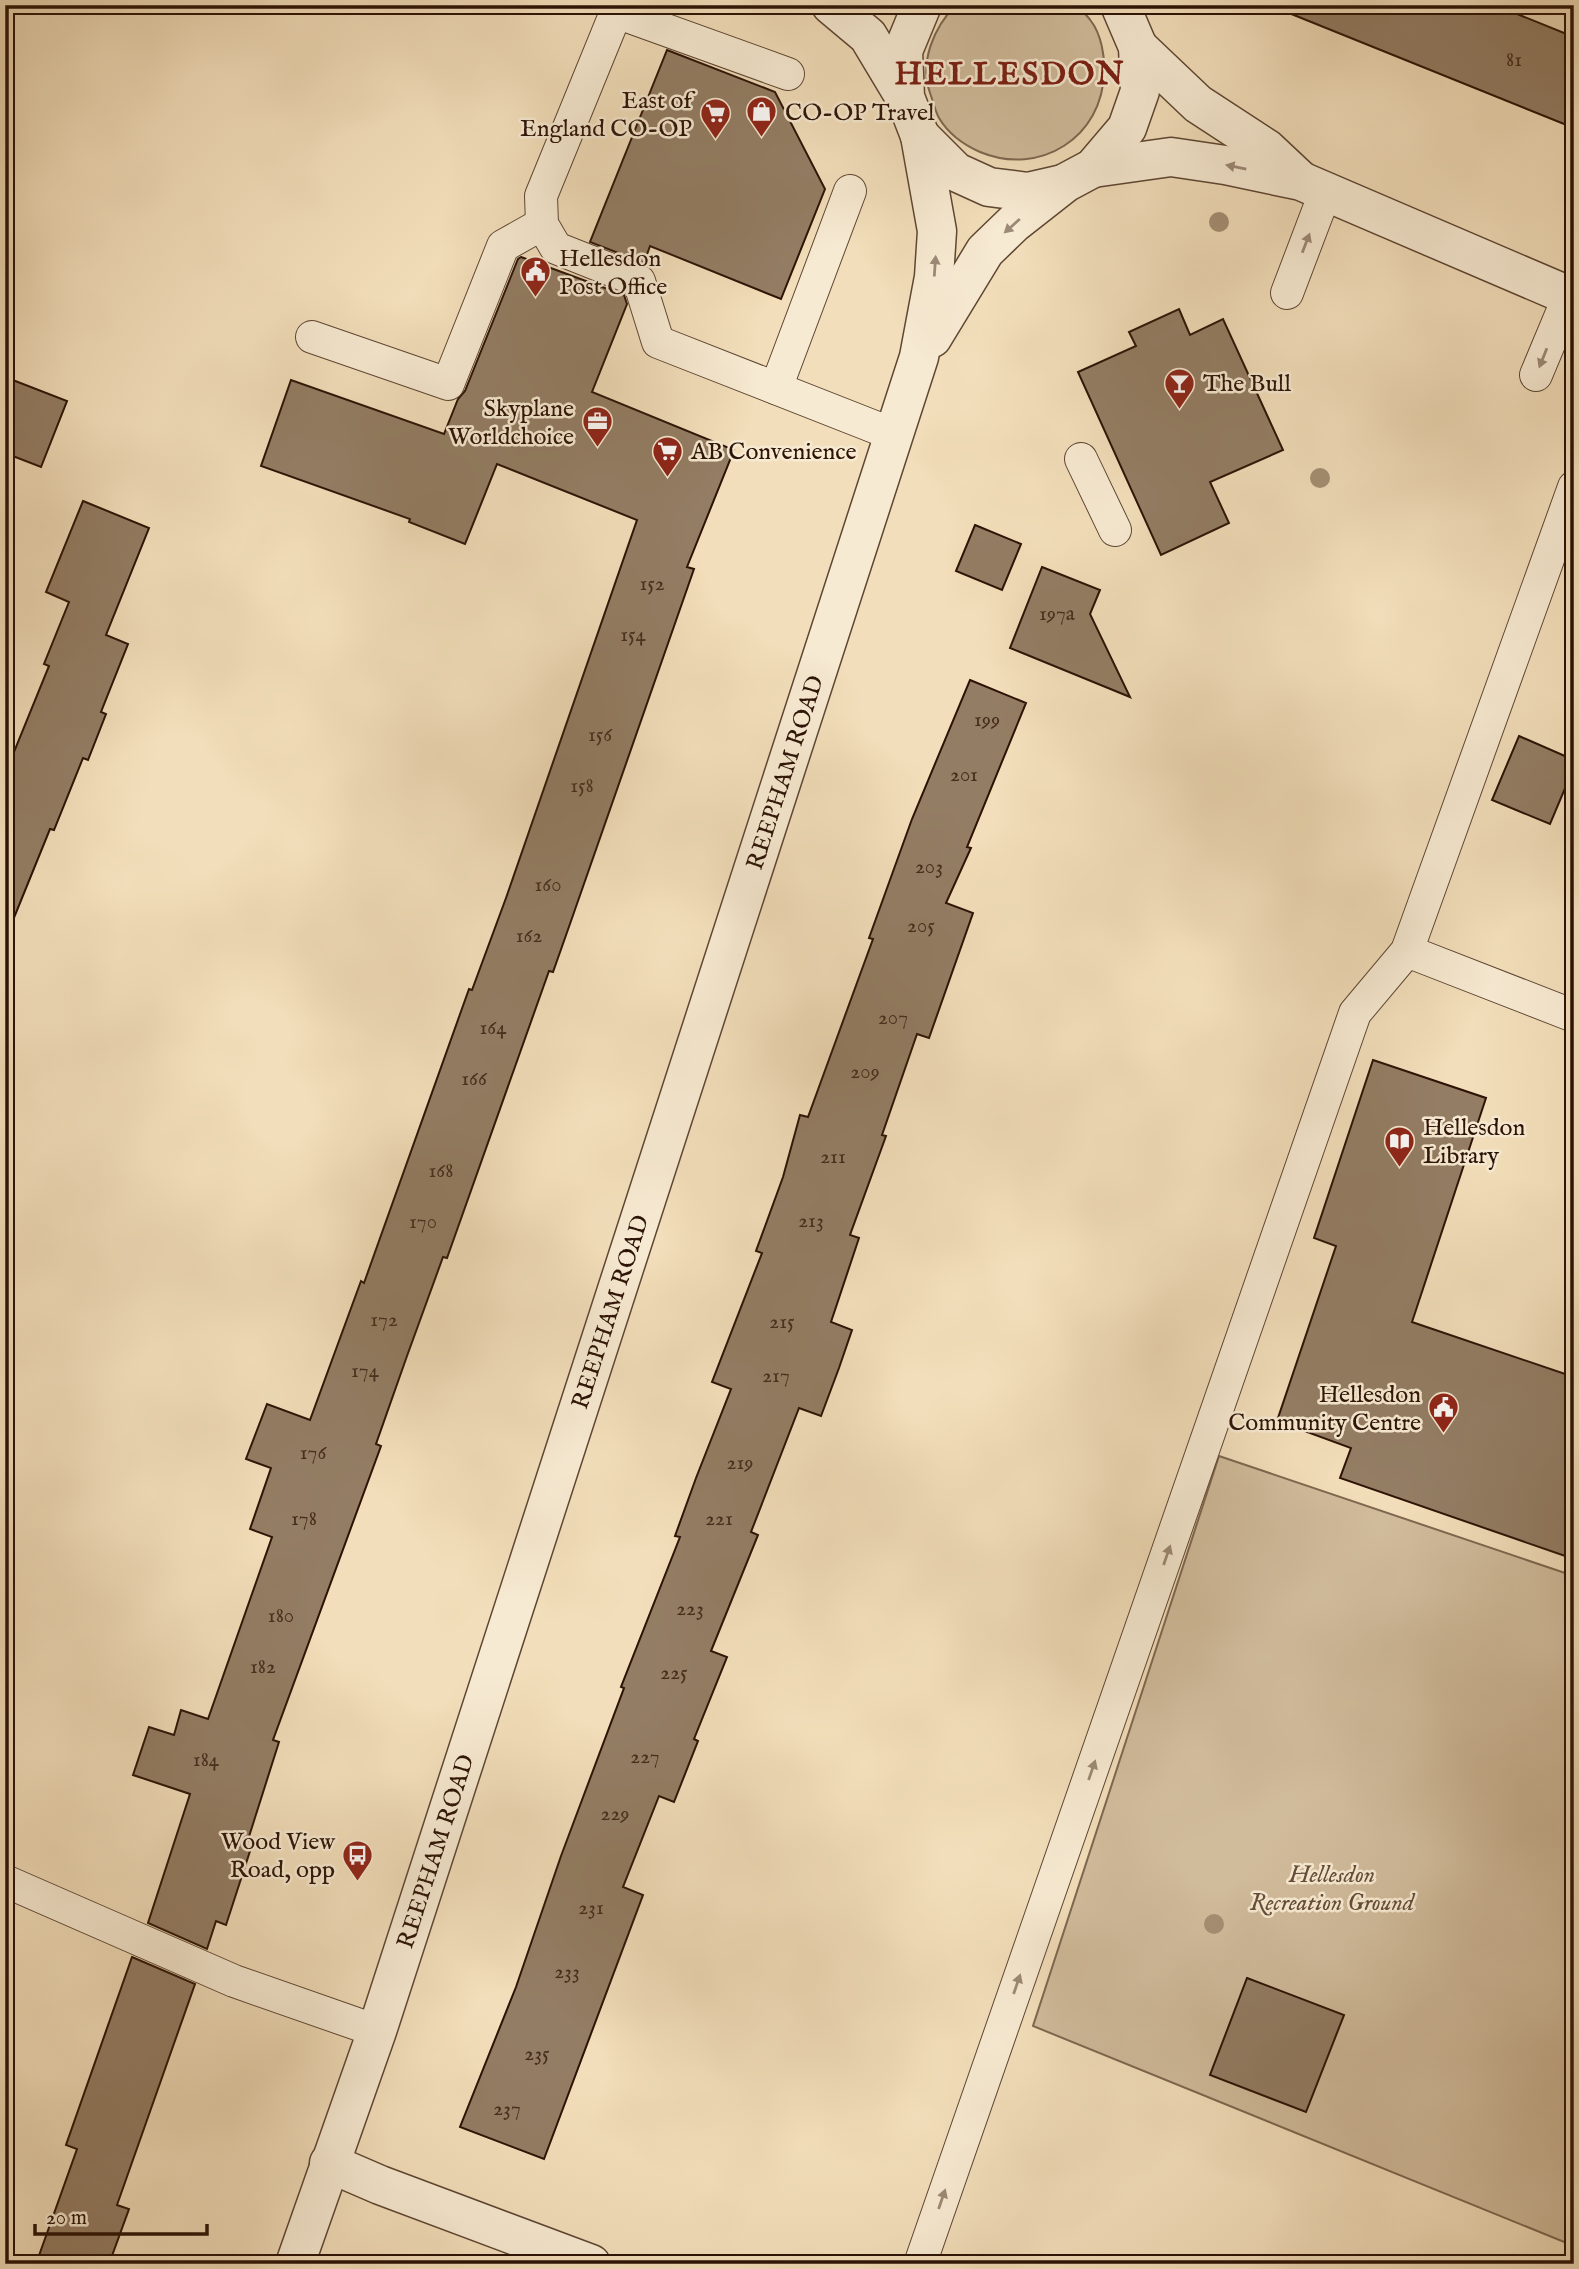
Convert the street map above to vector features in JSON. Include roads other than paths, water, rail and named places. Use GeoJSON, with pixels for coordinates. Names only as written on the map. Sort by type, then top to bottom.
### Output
{"type":"FeatureCollection","features":[{"type":"Feature","properties":{"kind":"street"},"geometry":{"type":"LineString","coordinates":[[831,5],[868,37],[905,97]]}},
{"type":"Feature","properties":{"kind":"street","name":"REEPHAM ROAD"},"geometry":{"type":"LineString","coordinates":[[295,2264],[377,2031],[919,357],[934,277],[937,231],[920,136],[905,97],[903,51],[922,5]]}},
{"type":"Feature","properties":{"kind":"street","name":"REEPHAM ROAD"},"geometry":{"type":"LineString","coordinates":[[919,357],[985,251],[1014,223],[1079,176],[1127,128],[1140,91],[1138,47],[1120,5]]}},
{"type":"Feature","properties":{"kind":"street"},"geometry":{"type":"LineString","coordinates":[[1138,47],[1198,104],[1267,149],[1313,187]]}},
{"type":"Feature","properties":{"kind":"street","name":"REEPHAM ROAD"},"geometry":{"type":"LineString","coordinates":[[920,136],[956,172],[989,187],[1028,192],[1079,176]]}},
{"type":"Feature","properties":{"kind":"street"},"geometry":{"type":"LineString","coordinates":[[1079,176],[1171,157],[1226,165],[1313,187],[1571,297]]}},
{"type":"Feature","properties":{"kind":"street"},"geometry":{"type":"LineString","coordinates":[[330,2163],[591,2264]]}},
{"type":"Feature","properties":{"kind":"lane"},"geometry":{"type":"LineString","coordinates":[[788,74],[618,8],[541,196],[542,224],[556,248],[639,281],[658,341],[895,435]]}},
{"type":"Feature","properties":{"kind":"lane"},"geometry":{"type":"LineString","coordinates":[[1287,293],[1313,187]]}},
{"type":"Feature","properties":{"kind":"lane"},"geometry":{"type":"LineString","coordinates":[[776,388],[850,191]]}},
{"type":"Feature","properties":{"kind":"lane"},"geometry":{"type":"LineString","coordinates":[[312,337],[448,384],[503,246],[542,224]]}},
{"type":"Feature","properties":{"kind":"lane"},"geometry":{"type":"LineString","coordinates":[[1536,375],[1571,297]]}},
{"type":"Feature","properties":{"kind":"lane"},"geometry":{"type":"LineString","coordinates":[[1081,459],[1115,530]]}},
{"type":"Feature","properties":{"kind":"lane"},"geometry":{"type":"LineString","coordinates":[[920,2264],[1355,1013],[1407,951],[1574,487]]}},
{"type":"Feature","properties":{"kind":"lane"},"geometry":{"type":"LineString","coordinates":[[1407,951],[1574,1016]]}},
{"type":"Feature","properties":{"kind":"lane"},"geometry":{"type":"LineString","coordinates":[[5,1881],[234,1981],[377,2031]]}},
{"type":"Feature","properties":{"kind":"place","name":"CO-OP Travel"},"geometry":{"type":"Point","coordinates":[762,139]}},
{"type":"Feature","properties":{"kind":"place","name":"East of England CO-OP"},"geometry":{"type":"Point","coordinates":[715,141]}},
{"type":"Feature","properties":{"kind":"place","name":"Hellesdon Post Office"},"geometry":{"type":"Point","coordinates":[536,299]}},
{"type":"Feature","properties":{"kind":"place","name":"The Bull"},"geometry":{"type":"Point","coordinates":[1180,410]}},
{"type":"Feature","properties":{"kind":"place","name":"Skyplane Worldchoice"},"geometry":{"type":"Point","coordinates":[597,449]}},
{"type":"Feature","properties":{"kind":"place","name":"AB Convenience"},"geometry":{"type":"Point","coordinates":[668,478]}},
{"type":"Feature","properties":{"kind":"place","name":"Hellesdon Library"},"geometry":{"type":"Point","coordinates":[1400,1168]}},
{"type":"Feature","properties":{"kind":"place","name":"Hellesdon Community Centre"},"geometry":{"type":"Point","coordinates":[1444,1435]}},
{"type":"Feature","properties":{"kind":"place","name":"Wood View Road, opp"},"geometry":{"type":"Point","coordinates":[358,1882]}},
{"type":"Feature","properties":{"kind":"district","name":"HELLESDON"},"geometry":{"type":"Point","coordinates":[1010,73]}},
{"type":"Feature","properties":{"kind":"park label","name":"Hellesdon Recreation Ground"},"geometry":{"type":"Point","coordinates":[1332,1888]}}]}
